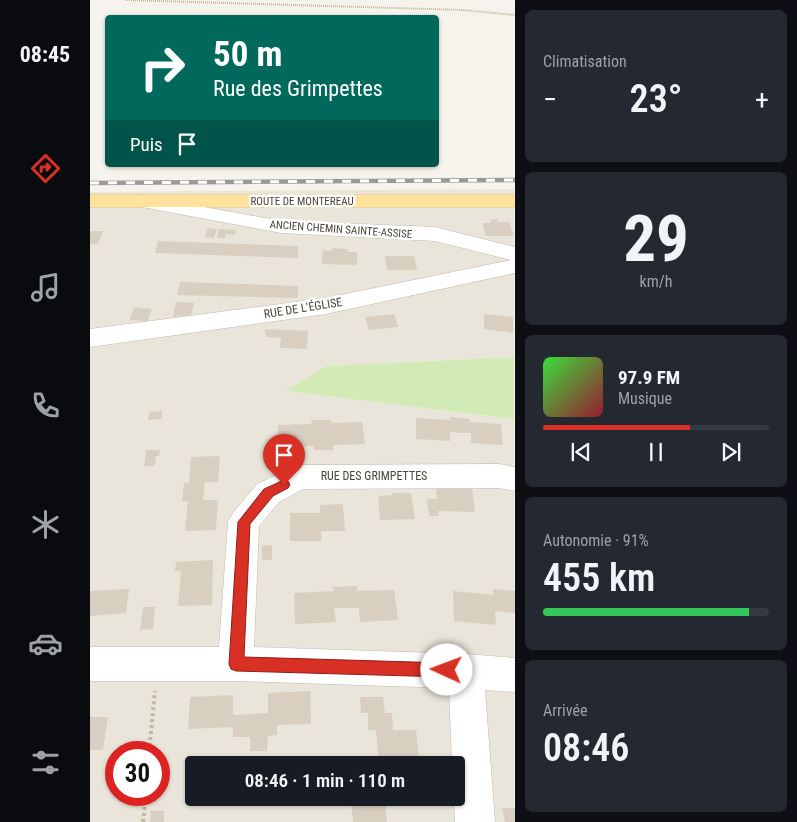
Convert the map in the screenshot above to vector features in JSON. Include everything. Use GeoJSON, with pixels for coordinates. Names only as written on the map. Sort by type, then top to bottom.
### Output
{"type":"FeatureCollection","features":[{"type":"Feature","properties":{"kind":"main road","name":"ROUTE DE MONTEREAU"},"geometry":{"type":"LineString","coordinates":[[90,201],[514,201]]}},
{"type":"Feature","properties":{"kind":"street","name":"ANCIEN CHEMIN SAINTE-ASSISE"},"geometry":{"type":"LineString","coordinates":[[138,201],[280,226],[435,234],[514,254]]}},
{"type":"Feature","properties":{"kind":"street","name":"RUE DE L'ÉGLISE"},"geometry":{"type":"LineString","coordinates":[[90,338],[326,306],[514,266]]}},
{"type":"Feature","properties":{"kind":"street","name":"RUE DES GRIMPETTES"},"geometry":{"type":"LineString","coordinates":[[236,664],[244,522],[268,493],[299,477],[499,476],[514,479]]}},
{"type":"Feature","properties":{"kind":"street"},"geometry":{"type":"LineString","coordinates":[[90,664],[236,664],[466,671],[514,675]]}},
{"type":"Feature","properties":{"kind":"street"},"geometry":{"type":"LineString","coordinates":[[466,671],[474,822]]}},
{"type":"Feature","properties":{"kind":"path"},"geometry":{"type":"LineString","coordinates":[[126,0],[463,10],[514,15]]}},
{"type":"Feature","properties":{"kind":"path"},"geometry":{"type":"LineString","coordinates":[[151,741],[158,664]]}},
{"type":"Feature","properties":{"kind":"path"},"geometry":{"type":"LineString","coordinates":[[143,822],[145,806]]}},
{"type":"Feature","properties":{"kind":"shaded area"},"geometry":{"type":"Polygon","coordinates":[[[514,189],[514,357],[328,366],[287,391],[514,419],[514,822],[90,822],[90,192],[514,189]]]}},
{"type":"Feature","properties":{"kind":"green space"},"geometry":{"type":"Polygon","coordinates":[[[514,357],[514,419],[286,391],[327,366],[514,357]]]}},
{"type":"Feature","properties":{"kind":"building"},"geometry":{"type":"Polygon","coordinates":[[[497,219],[498,222],[509,222],[514,236],[486,236],[482,223],[491,223],[490,220],[497,219]]]}},
{"type":"Feature","properties":{"kind":"building"},"geometry":{"type":"Polygon","coordinates":[[[208,228],[217,229],[214,238],[205,237],[208,228]]]}},
{"type":"Feature","properties":{"kind":"building"},"geometry":{"type":"Polygon","coordinates":[[[219,229],[236,230],[235,235],[226,234],[225,238],[217,238],[219,229]]]}},
{"type":"Feature","properties":{"kind":"building"},"geometry":{"type":"Polygon","coordinates":[[[90,231],[103,231],[98,244],[90,244],[90,231]]]}},
{"type":"Feature","properties":{"kind":"building"},"geometry":{"type":"Polygon","coordinates":[[[158,241],[298,246],[298,258],[155,253],[158,241]]]}},
{"type":"Feature","properties":{"kind":"building"},"geometry":{"type":"Polygon","coordinates":[[[332,248],[348,249],[348,252],[357,252],[357,265],[322,264],[323,250],[332,251],[332,248]]]}},
{"type":"Feature","properties":{"kind":"building"},"geometry":{"type":"Polygon","coordinates":[[[385,256],[414,256],[417,270],[387,270],[385,256]]]}},
{"type":"Feature","properties":{"kind":"building"},"geometry":{"type":"Polygon","coordinates":[[[180,282],[298,286],[298,298],[177,295],[180,282]]]}},
{"type":"Feature","properties":{"kind":"building"},"geometry":{"type":"Polygon","coordinates":[[[176,302],[194,303],[191,315],[173,317],[176,302]]]}},
{"type":"Feature","properties":{"kind":"building"},"geometry":{"type":"Polygon","coordinates":[[[134,307],[152,309],[148,321],[130,320],[134,307]]]}},
{"type":"Feature","properties":{"kind":"building"},"geometry":{"type":"Polygon","coordinates":[[[394,314],[398,327],[369,330],[365,317],[394,314]]]}},
{"type":"Feature","properties":{"kind":"building"},"geometry":{"type":"Polygon","coordinates":[[[484,314],[513,317],[513,333],[484,329],[484,314]]]}},
{"type":"Feature","properties":{"kind":"building"},"geometry":{"type":"Polygon","coordinates":[[[265,329],[308,331],[307,349],[280,348],[281,338],[266,337],[265,329]]]}},
{"type":"Feature","properties":{"kind":"building"},"geometry":{"type":"Polygon","coordinates":[[[162,411],[162,419],[148,420],[149,412],[162,411]]]}},
{"type":"Feature","properties":{"kind":"building"},"geometry":{"type":"Polygon","coordinates":[[[450,417],[470,419],[470,422],[501,424],[503,445],[471,443],[471,433],[450,432],[450,441],[416,439],[416,418],[450,420],[450,417]]]}},
{"type":"Feature","properties":{"kind":"building"},"geometry":{"type":"Polygon","coordinates":[[[311,420],[330,420],[331,423],[362,422],[365,444],[333,445],[333,450],[314,450],[313,446],[279,447],[278,425],[312,424],[311,420]]]}},
{"type":"Feature","properties":{"kind":"building"},"geometry":{"type":"Polygon","coordinates":[[[146,450],[160,450],[159,456],[156,456],[155,466],[144,466],[146,450]]]}},
{"type":"Feature","properties":{"kind":"building"},"geometry":{"type":"Polygon","coordinates":[[[220,456],[218,482],[205,482],[203,500],[218,500],[216,530],[185,531],[188,501],[182,501],[184,483],[189,483],[191,457],[220,456]]]}},
{"type":"Feature","properties":{"kind":"building"},"geometry":{"type":"Polygon","coordinates":[[[436,487],[472,488],[475,512],[438,511],[439,516],[429,516],[427,499],[437,499],[436,487]]]}},
{"type":"Feature","properties":{"kind":"building"},"geometry":{"type":"Polygon","coordinates":[[[392,493],[411,493],[415,519],[380,520],[378,496],[393,495],[392,493]]]}},
{"type":"Feature","properties":{"kind":"building"},"geometry":{"type":"Polygon","coordinates":[[[343,504],[345,531],[321,531],[321,541],[290,541],[290,513],[320,513],[320,505],[343,504]]]}},
{"type":"Feature","properties":{"kind":"building"},"geometry":{"type":"Polygon","coordinates":[[[272,545],[272,560],[262,560],[262,546],[272,545]]]}},
{"type":"Feature","properties":{"kind":"building"},"geometry":{"type":"Polygon","coordinates":[[[213,560],[212,605],[178,606],[181,571],[175,571],[176,562],[213,560]]]}},
{"type":"Feature","properties":{"kind":"building"},"geometry":{"type":"Polygon","coordinates":[[[357,586],[357,591],[394,590],[398,620],[360,622],[359,608],[334,608],[336,622],[295,624],[294,593],[334,591],[333,587],[357,586]]]}},
{"type":"Feature","properties":{"kind":"building"},"geometry":{"type":"Polygon","coordinates":[[[129,589],[126,613],[90,616],[90,591],[129,589]]]}},
{"type":"Feature","properties":{"kind":"building"},"geometry":{"type":"Polygon","coordinates":[[[493,589],[515,591],[515,613],[495,611],[496,625],[454,621],[453,591],[494,595],[493,589]]]}},
{"type":"Feature","properties":{"kind":"building"},"geometry":{"type":"Polygon","coordinates":[[[143,607],[155,607],[153,629],[140,630],[143,607]]]}},
{"type":"Feature","properties":{"kind":"building"},"geometry":{"type":"Polygon","coordinates":[[[310,691],[311,724],[277,725],[277,735],[268,736],[267,751],[250,751],[250,737],[233,737],[233,727],[188,729],[190,697],[233,695],[233,715],[268,713],[268,693],[310,691]]]}},
{"type":"Feature","properties":{"kind":"building"},"geometry":{"type":"Polygon","coordinates":[[[360,697],[383,697],[385,713],[392,713],[393,730],[416,730],[419,756],[378,756],[376,730],[368,730],[368,713],[361,713],[360,697]]]}},
{"type":"Feature","properties":{"kind":"building"},"geometry":{"type":"Polygon","coordinates":[[[90,717],[108,717],[103,750],[90,750],[90,717]]]}},
{"type":"Feature","properties":{"kind":"building"},"geometry":{"type":"Polygon","coordinates":[[[352,806],[386,806],[387,822],[353,822],[352,806]]]}},
{"type":"Feature","properties":{"kind":"building"},"geometry":{"type":"Polygon","coordinates":[[[502,808],[515,808],[515,822],[505,822],[502,808]]]}},
{"type":"Feature","properties":{"kind":"building"},"geometry":{"type":"Polygon","coordinates":[[[151,811],[164,811],[164,822],[150,822],[151,811]]]}},
{"type":"Feature","properties":{"kind":"railway"},"geometry":{"type":"LineString","coordinates":[[90,183],[515,180]]}},
{"type":"Feature","properties":{"kind":"route"},"geometry":{"type":"LineString","coordinates":[[284,485],[268,493],[244,522],[236,664],[447,670]]}}]}
